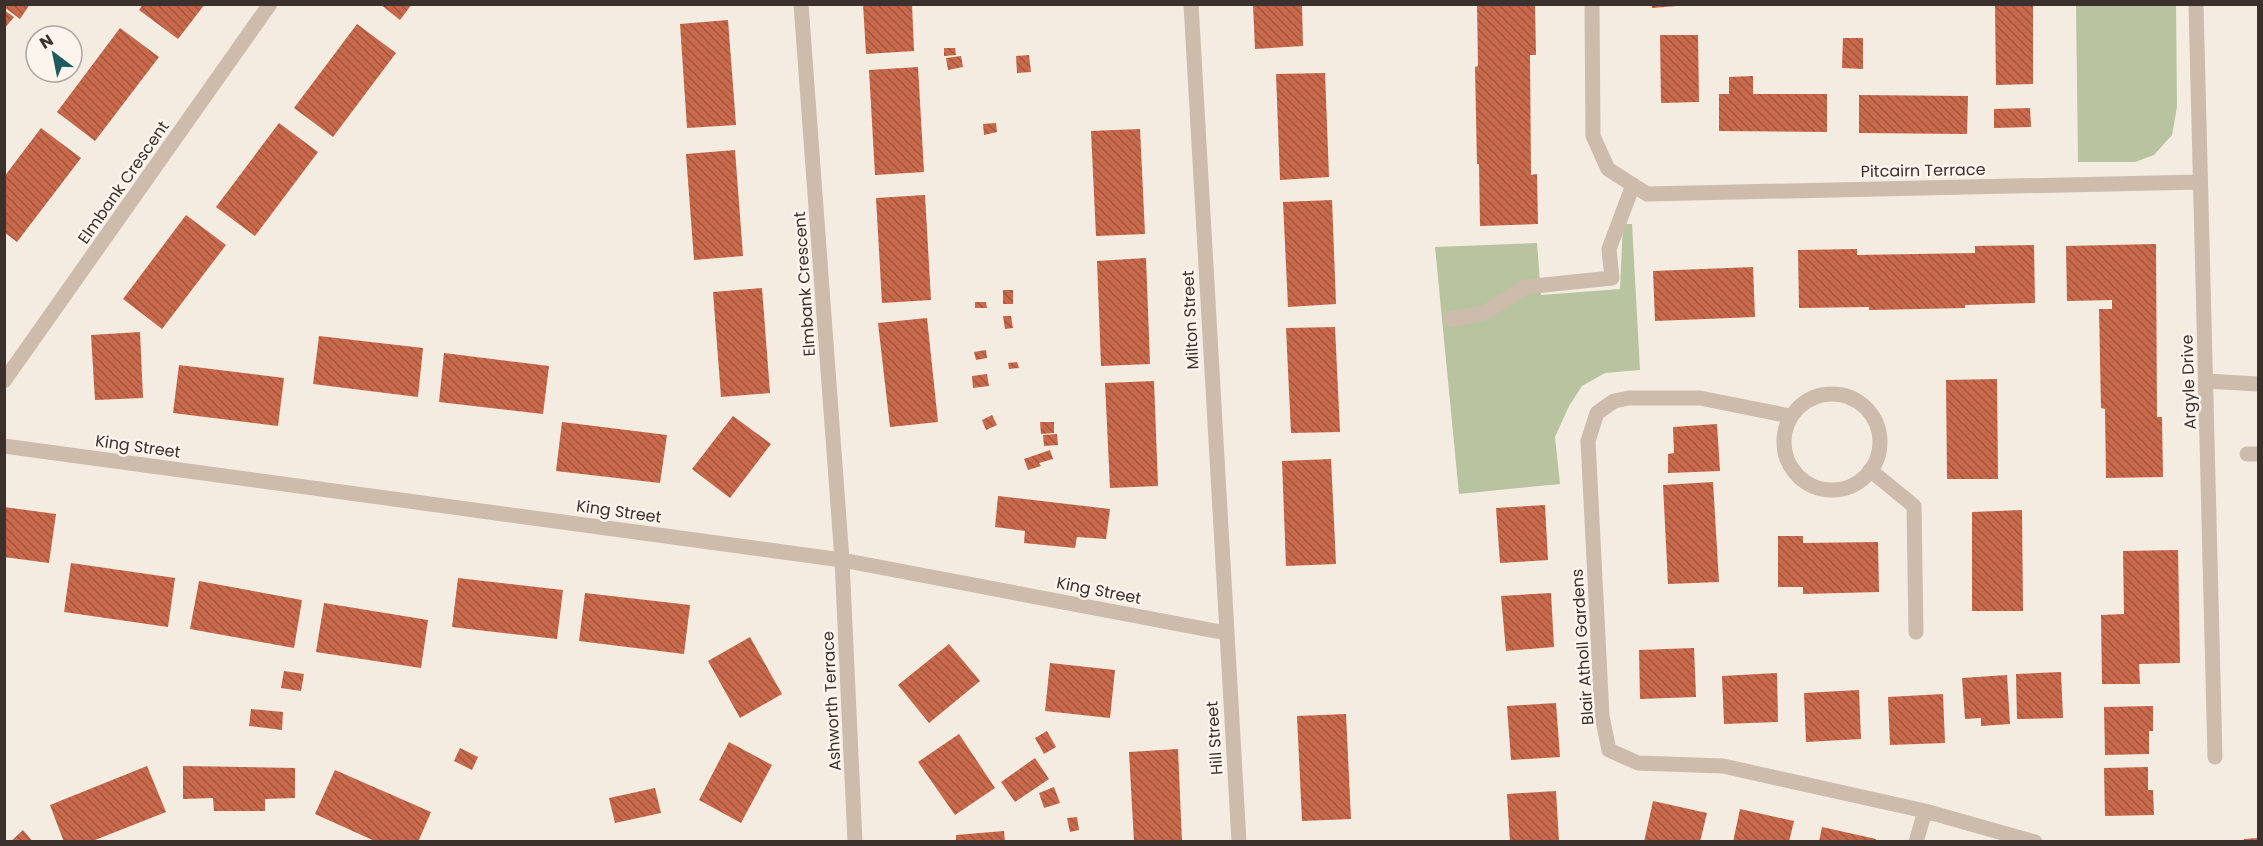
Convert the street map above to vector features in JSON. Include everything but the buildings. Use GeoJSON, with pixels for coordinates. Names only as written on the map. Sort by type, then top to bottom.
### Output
{"type":"FeatureCollection","features":[{"type":"Feature","properties":{"kind":"street","name":"Elmbank Crescent"},"geometry":{"type":"LineString","coordinates":[[4,381],[270,4]]}},
{"type":"Feature","properties":{"kind":"street","name":"Elmbank Crescent"},"geometry":{"type":"LineString","coordinates":[[801,4],[842,560]]}},
{"type":"Feature","properties":{"kind":"street","name":"Milton Street"},"geometry":{"type":"LineString","coordinates":[[1191,4],[1226,633]]}},
{"type":"Feature","properties":{"kind":"street"},"geometry":{"type":"LineString","coordinates":[[1451,319],[1484,313],[1525,287],[1612,278],[1609,249],[1633,185],[1608,169],[1593,136],[1592,4]]}},
{"type":"Feature","properties":{"kind":"street","name":"Argyle Drive"},"geometry":{"type":"LineString","coordinates":[[2196,4],[2215,758]]}},
{"type":"Feature","properties":{"kind":"street","name":"Pitcairn Terrace"},"geometry":{"type":"LineString","coordinates":[[1633,185],[1647,194],[2199,182]]}},
{"type":"Feature","properties":{"kind":"street"},"geometry":{"type":"LineString","coordinates":[[2206,381],[2259,384]]}},
{"type":"Feature","properties":{"kind":"street"},"geometry":{"type":"LineString","coordinates":[[1833,394],[1849,397],[1863,406],[1874,418],[1879,434],[1879,451],[1870,470],[1852,486],[1837,490],[1821,489],[1807,483],[1796,474],[1785,453],[1785,430],[1790,416],[1802,404],[1816,396],[1833,394]]}},
{"type":"Feature","properties":{"kind":"street","name":"Blair Atholl Gardens"},"geometry":{"type":"LineString","coordinates":[[1790,416],[1700,398],[1629,398],[1614,401],[1597,413],[1588,441],[1602,716],[1609,750],[1638,763],[1723,766],[1925,811],[2035,842]]}},
{"type":"Feature","properties":{"kind":"street","name":"King Street"},"geometry":{"type":"LineString","coordinates":[[4,446],[842,560],[1226,633]]}},
{"type":"Feature","properties":{"kind":"street"},"geometry":{"type":"LineString","coordinates":[[1870,470],[1914,506],[1916,632]]}},
{"type":"Feature","properties":{"kind":"street","name":"Ashworth Terrace"},"geometry":{"type":"LineString","coordinates":[[842,560],[855,842]]}},
{"type":"Feature","properties":{"kind":"street","name":"Hill Street"},"geometry":{"type":"LineString","coordinates":[[1226,633],[1239,842]]}},
{"type":"Feature","properties":{"kind":"street"},"geometry":{"type":"LineString","coordinates":[[1916,842],[1925,811]]}},
{"type":"Feature","properties":{"kind":"green space"},"geometry":{"type":"Polygon","coordinates":[[[2076,5],[2176,5],[2177,107],[2172,135],[2154,155],[2135,162],[2078,162],[2076,5]]]}},
{"type":"Feature","properties":{"kind":"green space"},"geometry":{"type":"Polygon","coordinates":[[[1623,224],[1632,224],[1640,370],[1605,373],[1582,386],[1569,406],[1555,437],[1560,484],[1459,494],[1435,247],[1537,243],[1541,295],[1620,289],[1623,224]]]}}]}
